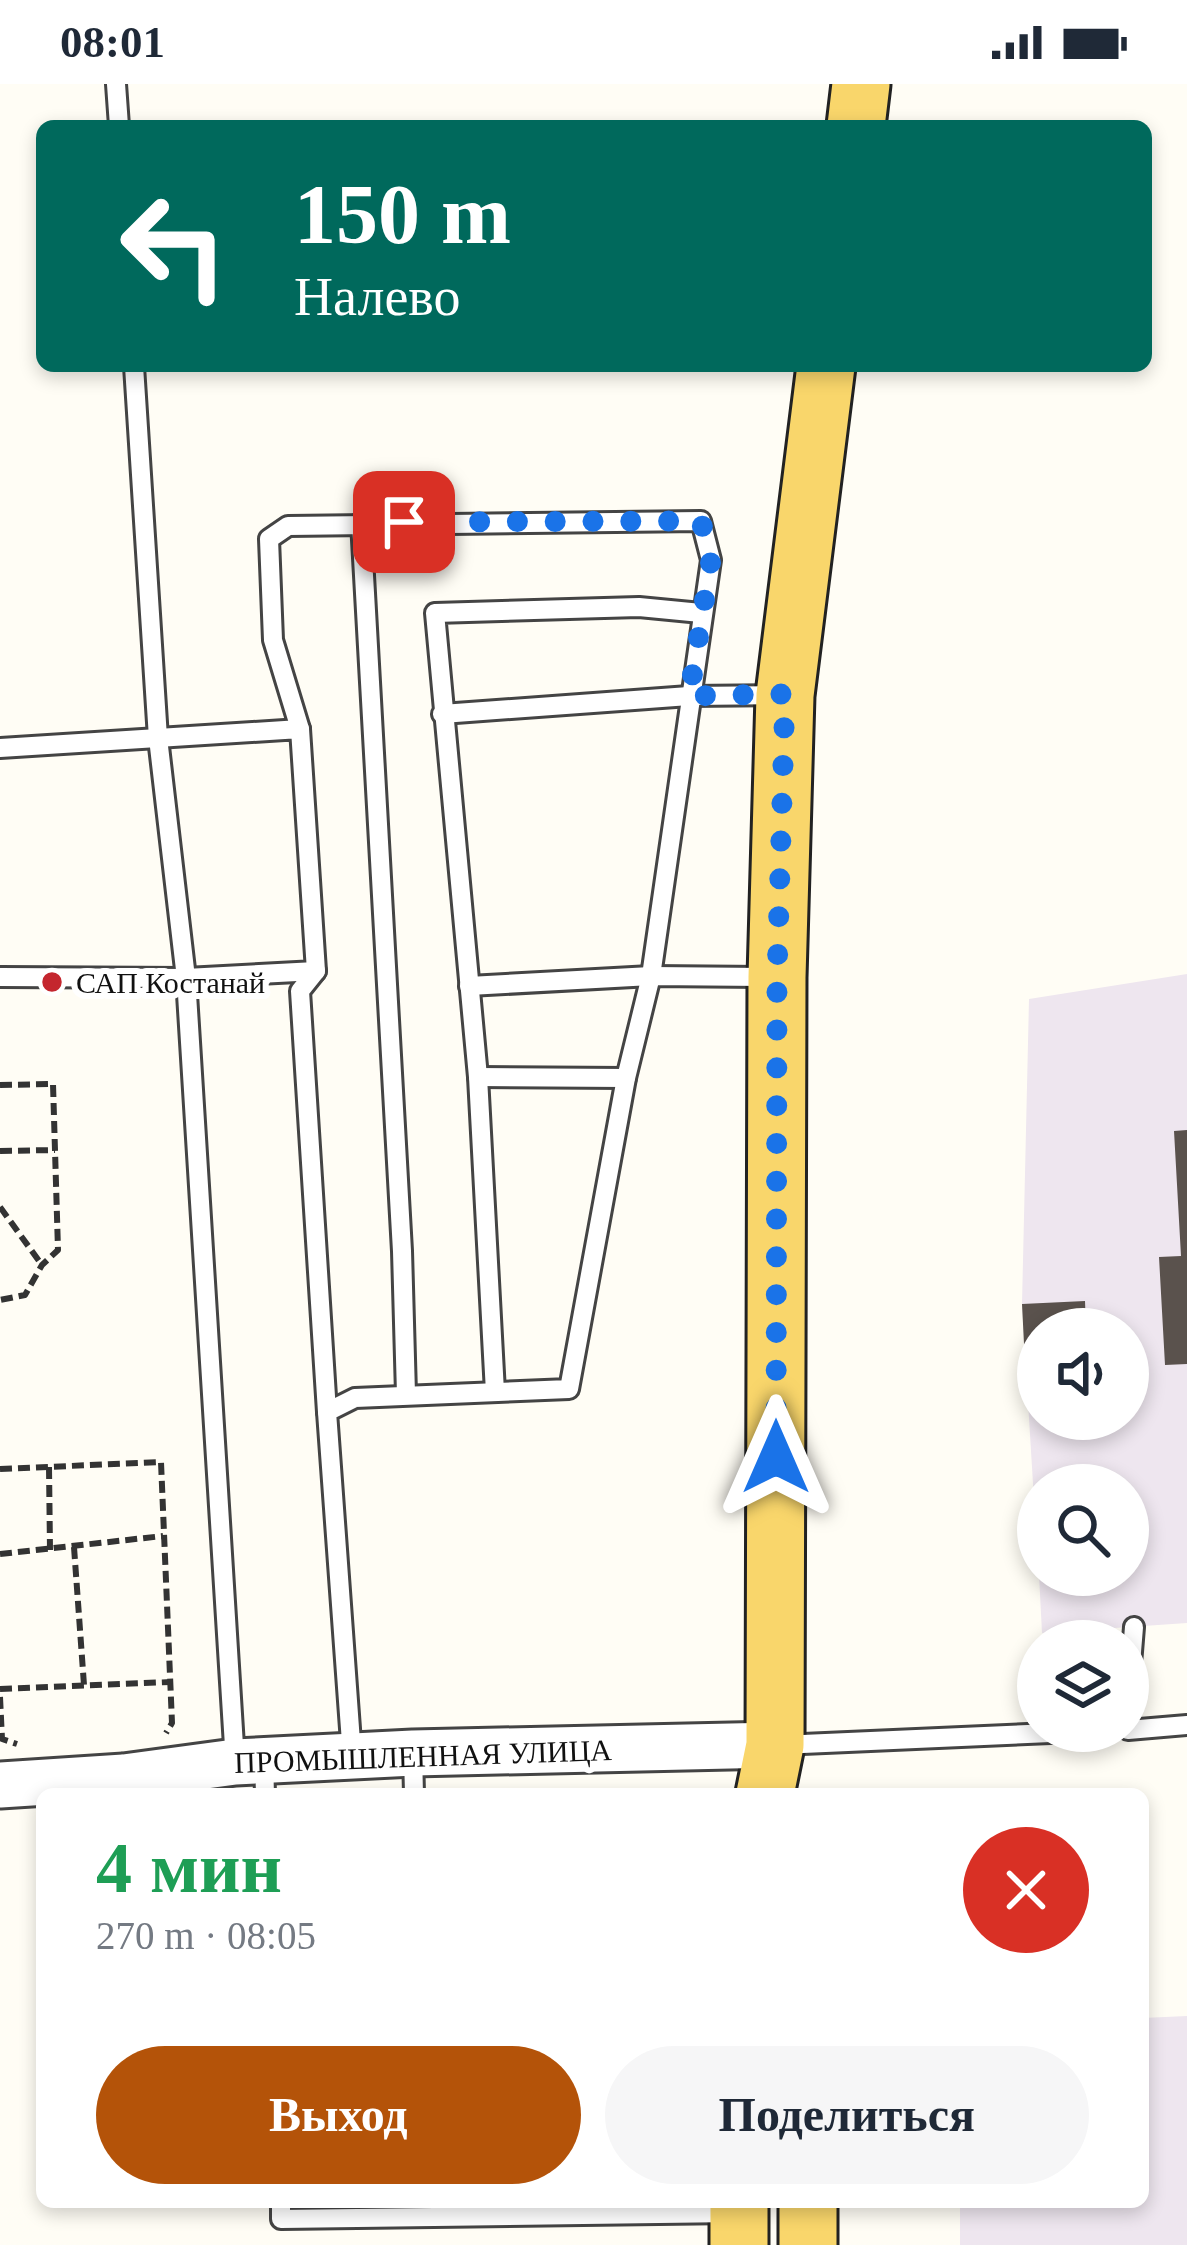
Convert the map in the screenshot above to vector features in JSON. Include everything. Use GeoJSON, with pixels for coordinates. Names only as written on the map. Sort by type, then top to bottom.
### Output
{"type":"FeatureCollection","features":[{"type":"Feature","properties":{"kind":"main road"},"geometry":{"type":"LineString","coordinates":[[857,120],[861,84]]}},
{"type":"Feature","properties":{"kind":"main road"},"geometry":{"type":"LineString","coordinates":[[777,1778],[777,977],[785,694],[825,372]]}},
{"type":"Feature","properties":{"kind":"main road"},"geometry":{"type":"LineString","coordinates":[[808,2208],[808,2245]]}},
{"type":"Feature","properties":{"kind":"street","name":"ПРОМЫШЛЕННАЯ УЛИЦА"},"geometry":{"type":"LineString","coordinates":[[0,1785],[255,1772],[352,1756],[413,1773],[777,1778]]}},
{"type":"Feature","properties":{"kind":"lane"},"geometry":{"type":"LineString","coordinates":[[116,84],[119,120]]}},
{"type":"Feature","properties":{"kind":"lane"},"geometry":{"type":"LineString","coordinates":[[134,372],[158,738],[186,978],[255,1772]]}},
{"type":"Feature","properties":{"kind":"lane"},"geometry":{"type":"LineString","coordinates":[[327,1412],[355,1398],[569,1390],[626,1078],[651,976],[711,560],[701,521],[288,526],[268,539],[273,640],[300,729],[316,971],[299,991],[327,1412],[352,1756]]}},
{"type":"Feature","properties":{"kind":"lane"},"geometry":{"type":"LineString","coordinates":[[361,523],[406,1394]]}},
{"type":"Feature","properties":{"kind":"lane"},"geometry":{"type":"LineString","coordinates":[[495,1392],[478,1078],[435,613],[639,607],[701,613]]}},
{"type":"Feature","properties":{"kind":"lane"},"geometry":{"type":"LineString","coordinates":[[442,714],[785,694]]}},
{"type":"Feature","properties":{"kind":"lane"},"geometry":{"type":"LineString","coordinates":[[0,748],[300,729]]}},
{"type":"Feature","properties":{"kind":"lane"},"geometry":{"type":"LineString","coordinates":[[0,977],[186,978],[316,971]]}},
{"type":"Feature","properties":{"kind":"lane"},"geometry":{"type":"LineString","coordinates":[[469,986],[651,976],[777,977]]}},
{"type":"Feature","properties":{"kind":"lane"},"geometry":{"type":"LineString","coordinates":[[478,1078],[626,1078]]}},
{"type":"Feature","properties":{"kind":"lane"},"geometry":{"type":"LineString","coordinates":[[1149,1728],[1187,1725]]}},
{"type":"Feature","properties":{"kind":"lane"},"geometry":{"type":"LineString","coordinates":[[777,1778],[1017,1743]]}},
{"type":"Feature","properties":{"kind":"lane"},"geometry":{"type":"LineString","coordinates":[[281,2208],[281,2219],[423,2209],[739,2220]]}},
{"type":"Feature","properties":{"kind":"path"},"geometry":{"type":"LineString","coordinates":[[0,1085],[53,1084],[58,1250],[42,1265],[26,1294],[0,1300]]}},
{"type":"Feature","properties":{"kind":"path"},"geometry":{"type":"LineString","coordinates":[[0,1151],[55,1150]]}},
{"type":"Feature","properties":{"kind":"path"},"geometry":{"type":"LineString","coordinates":[[0,1207],[42,1265]]}},
{"type":"Feature","properties":{"kind":"path"},"geometry":{"type":"LineString","coordinates":[[0,1469],[161,1462],[171,1682],[0,1689]]}},
{"type":"Feature","properties":{"kind":"path"},"geometry":{"type":"LineString","coordinates":[[49,1467],[50,1550]]}},
{"type":"Feature","properties":{"kind":"path"},"geometry":{"type":"LineString","coordinates":[[0,1554],[165,1536]]}},
{"type":"Feature","properties":{"kind":"path"},"geometry":{"type":"LineString","coordinates":[[74,1547],[85,1685]]}},
{"type":"Feature","properties":{"kind":"shaded area"},"geometry":{"type":"Polygon","coordinates":[[[1187,974],[1187,1623],[1041,1620],[1040,1596],[1149,1596],[1149,1464],[1032,1464],[1030,1440],[1149,1440],[1149,1308],[1022,1308],[1029,999],[1187,974]]]}},
{"type":"Feature","properties":{"kind":"shaded area"},"geometry":{"type":"Polygon","coordinates":[[[1187,2016],[1187,2245],[960,2245],[960,2208],[1149,2208],[1149,2018],[1187,2016]]]}},
{"type":"Feature","properties":{"kind":"building"},"geometry":{"type":"Polygon","coordinates":[[[1187,1130],[1187,1364],[1165,1365],[1159,1257],[1181,1256],[1174,1131],[1187,1130]]]}},
{"type":"Feature","properties":{"kind":"building"},"geometry":{"type":"Polygon","coordinates":[[[1085,1301],[1085,1308],[1022,1308],[1022,1304],[1085,1301]]]}},
{"type":"Feature","properties":{"kind":"place","name":"САП Костанай"},"geometry":{"type":"Point","coordinates":[52,982]}},
{"type":"Feature","properties":{"kind":"route"},"geometry":{"type":"LineString","coordinates":[[404,522],[701,521],[711,560],[689,696],[785,694],[777,977],[776,1457]]}}]}
